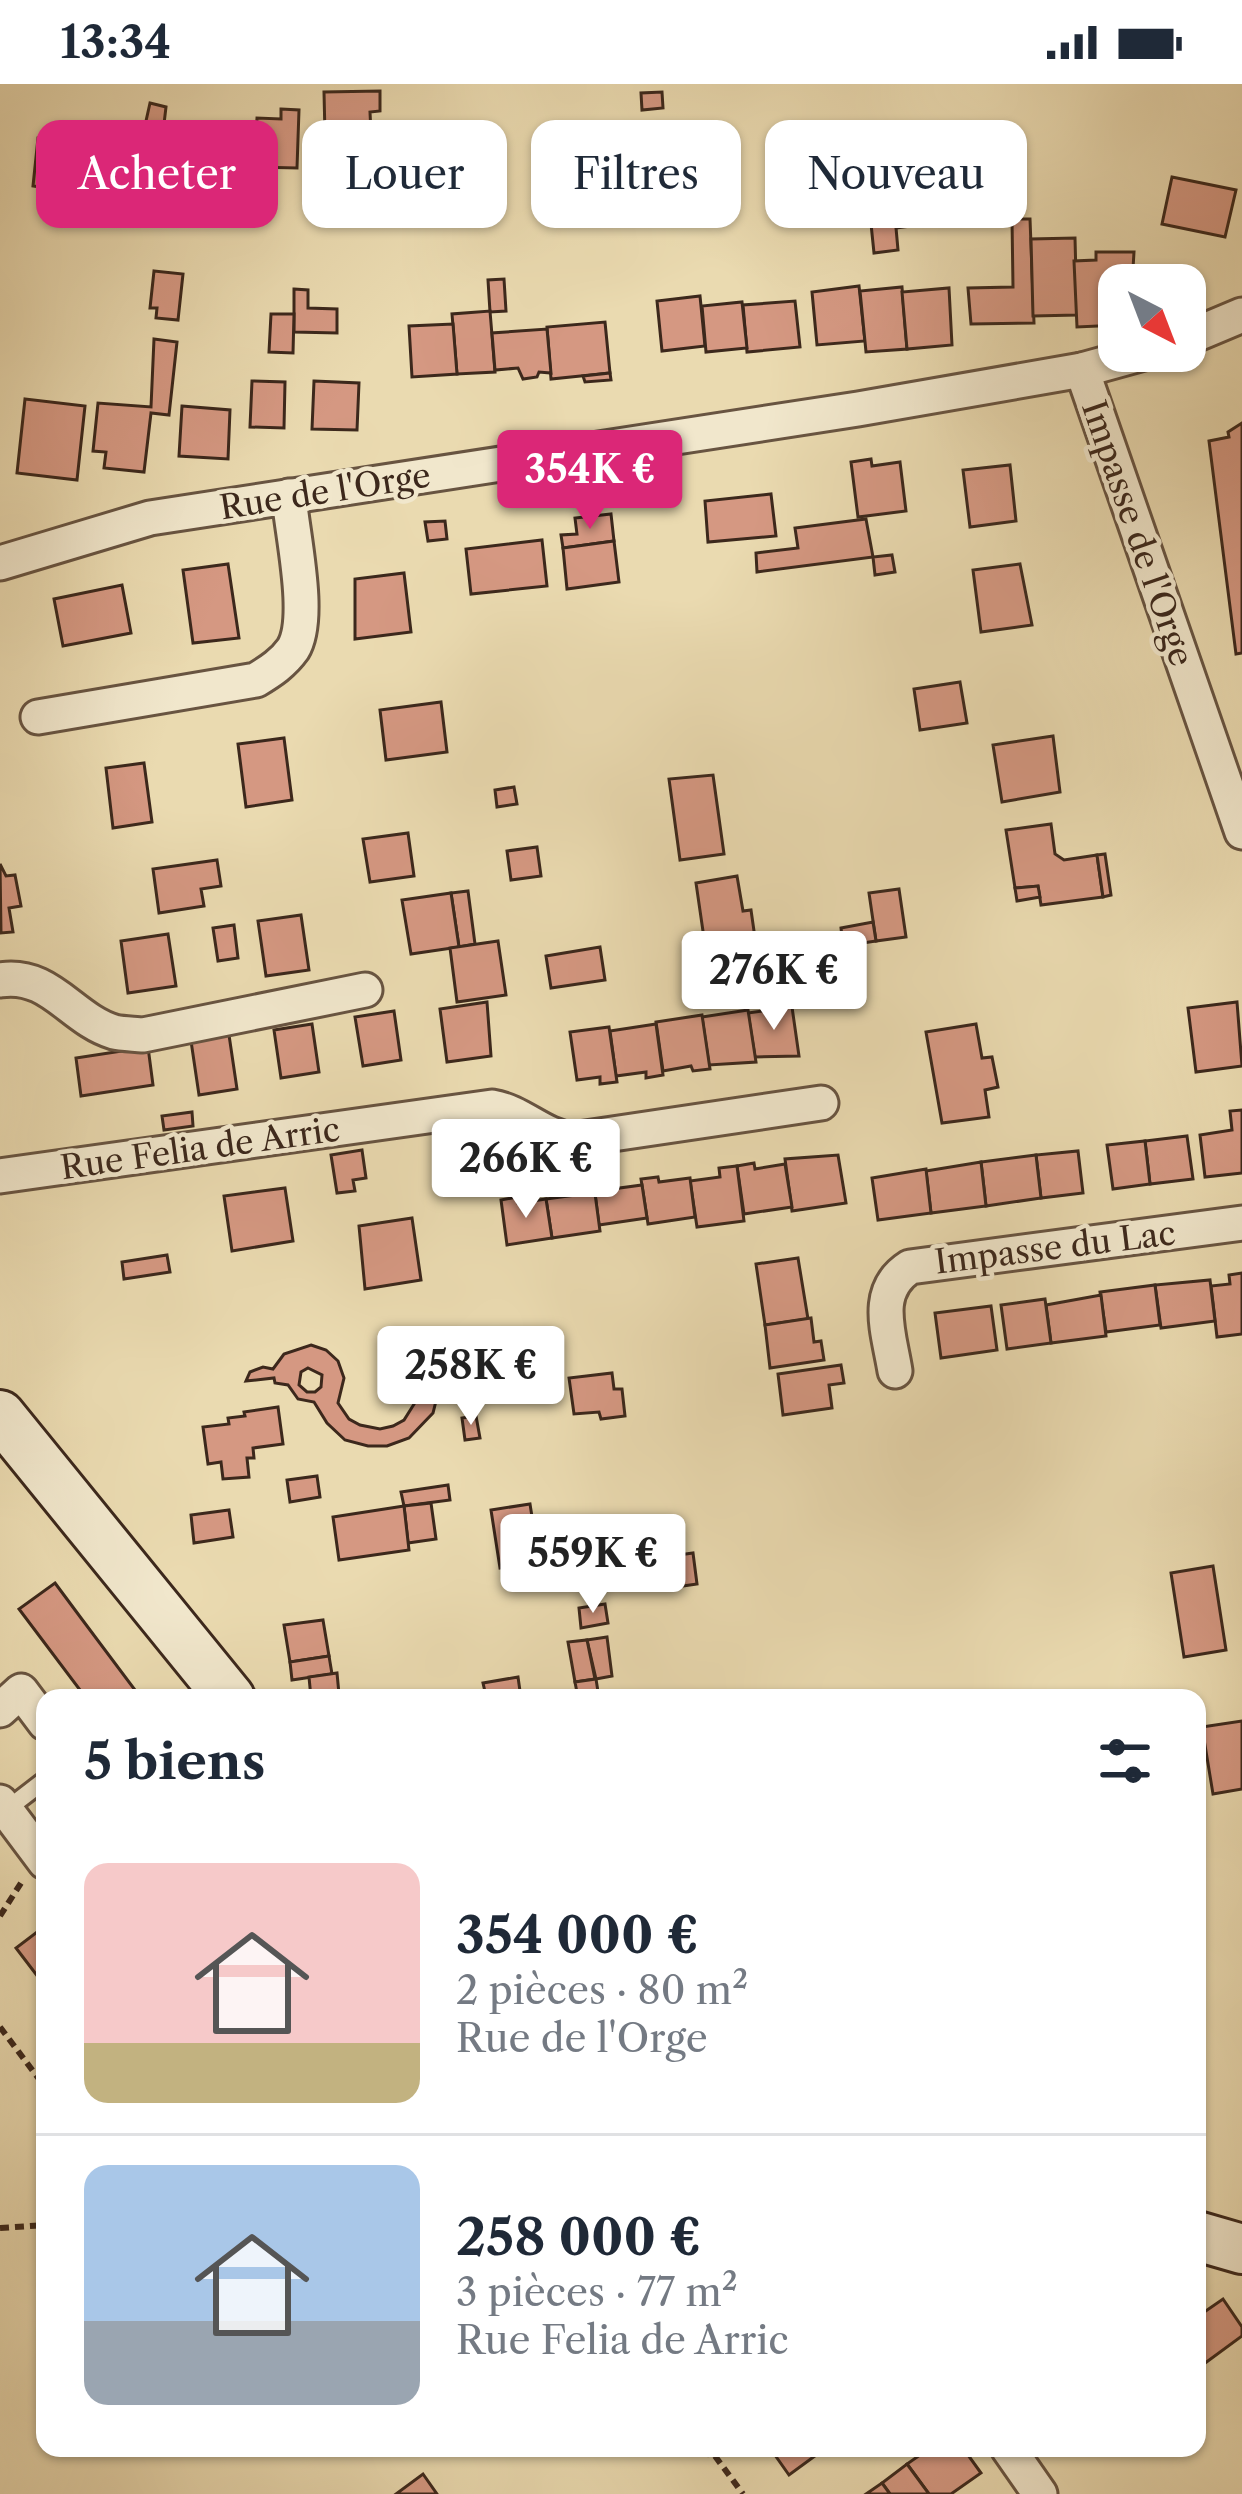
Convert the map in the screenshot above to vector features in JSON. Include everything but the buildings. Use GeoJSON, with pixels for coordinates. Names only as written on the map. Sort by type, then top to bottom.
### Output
{"type":"FeatureCollection","features":[{"type":"Feature","properties":{"kind":"main road"},"geometry":{"type":"LineString","coordinates":[[0,1415],[223,1689]]}},
{"type":"Feature","properties":{"kind":"main road"},"geometry":{"type":"LineString","coordinates":[[1206,2239],[1242,2249]]}},
{"type":"Feature","properties":{"kind":"street"},"geometry":{"type":"LineString","coordinates":[[1206,330],[1242,315]]}},
{"type":"Feature","properties":{"kind":"street","name":"Rue de l'Orge"},"geometry":{"type":"LineString","coordinates":[[0,562],[150,518],[858,409],[1098,366]]}},
{"type":"Feature","properties":{"kind":"street","name":"Impasse de l'Orge"},"geometry":{"type":"LineString","coordinates":[[1082,370],[1242,832]]}},
{"type":"Feature","properties":{"kind":"street"},"geometry":{"type":"LineString","coordinates":[[38,717],[256,680],[279,666],[296,645],[302,623],[289,496]]}},
{"type":"Feature","properties":{"kind":"street"},"geometry":{"type":"LineString","coordinates":[[0,980],[38,983],[114,1032],[143,1035],[365,990]]}},
{"type":"Feature","properties":{"kind":"street","name":"Rue Felia de Arric"},"geometry":{"type":"LineString","coordinates":[[0,1175],[492,1107],[505,1109],[554,1138],[572,1140],[821,1103]]}},
{"type":"Feature","properties":{"kind":"street","name":"Impasse du Lac"},"geometry":{"type":"LineString","coordinates":[[895,1371],[884,1305],[887,1289],[910,1267],[1242,1223]]}},
{"type":"Feature","properties":{"kind":"street"},"geometry":{"type":"LineString","coordinates":[[2,1704],[21,1691],[36,1711]]}},
{"type":"Feature","properties":{"kind":"street"},"geometry":{"type":"LineString","coordinates":[[3,1806],[36,1850]]}},
{"type":"Feature","properties":{"kind":"street"},"geometry":{"type":"LineString","coordinates":[[1014,2457],[1040,2494]]}},
{"type":"Feature","properties":{"kind":"lane"},"geometry":{"type":"LineString","coordinates":[[3,1806],[36,1786]]}},
{"type":"Feature","properties":{"kind":"path"},"geometry":{"type":"LineString","coordinates":[[0,2027],[36,2075]]}},
{"type":"Feature","properties":{"kind":"path"},"geometry":{"type":"LineString","coordinates":[[0,2228],[36,2225]]}},
{"type":"Feature","properties":{"kind":"path"},"geometry":{"type":"LineString","coordinates":[[716,2457],[743,2494]]}}]}
